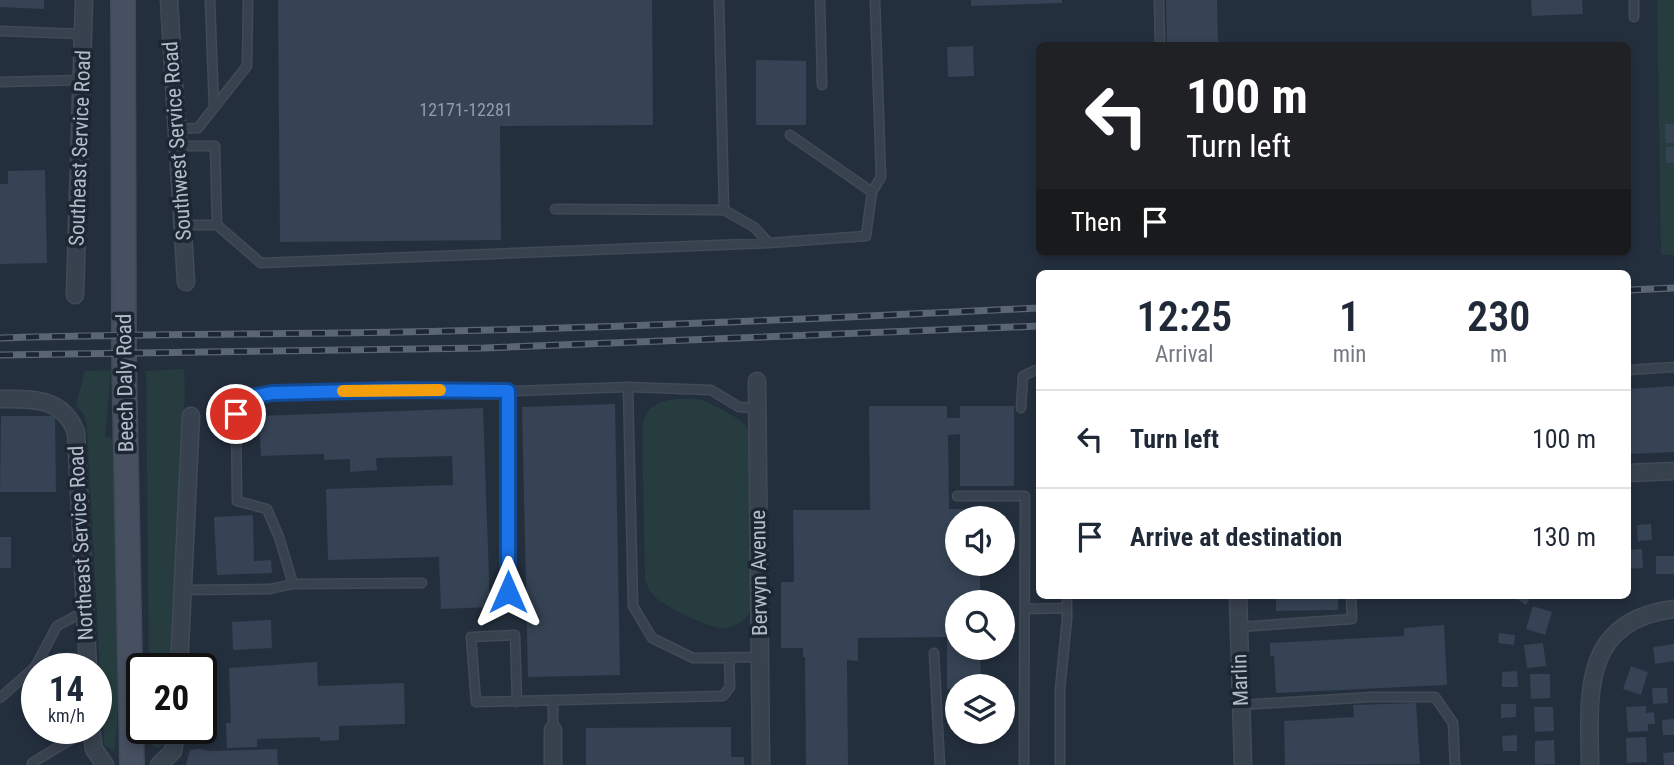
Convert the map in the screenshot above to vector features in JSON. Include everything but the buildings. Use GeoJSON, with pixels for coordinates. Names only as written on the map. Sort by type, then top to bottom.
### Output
{"type":"FeatureCollection","features":[{"type":"Feature","properties":{"kind":"main road","name":"Beech Daly Road"},"geometry":{"type":"LineString","coordinates":[[123,0],[124,331],[132,765]]}},
{"type":"Feature","properties":{"kind":"street","name":"Southeast Service Road"},"geometry":{"type":"LineString","coordinates":[[75,295],[84,0]]}},
{"type":"Feature","properties":{"kind":"street","name":"Southwest Service Road"},"geometry":{"type":"LineString","coordinates":[[169,0],[186,282]]}},
{"type":"Feature","properties":{"kind":"street","name":"Berwyn Avenue"},"geometry":{"type":"LineString","coordinates":[[757,381],[761,765]]}},
{"type":"Feature","properties":{"kind":"street","name":"Northeast Service Road"},"geometry":{"type":"LineString","coordinates":[[0,399],[27,399],[50,403],[62,409],[70,418],[76,432],[87,653]]}},
{"type":"Feature","properties":{"kind":"street"},"geometry":{"type":"LineString","coordinates":[[181,653],[191,416]]}},
{"type":"Feature","properties":{"kind":"street"},"geometry":{"type":"LineString","coordinates":[[1631,473],[1674,471]]}},
{"type":"Feature","properties":{"kind":"street","name":"Marlin"},"geometry":{"type":"LineString","coordinates":[[1238,599],[1242,765]]}},
{"type":"Feature","properties":{"kind":"street"},"geometry":{"type":"LineString","coordinates":[[1590,765],[1589,697],[1592,678],[1602,650],[1613,636],[1641,617],[1674,610]]}},
{"type":"Feature","properties":{"kind":"street"},"geometry":{"type":"LineString","coordinates":[[553,730],[553,765]]}},
{"type":"Feature","properties":{"kind":"street"},"geometry":{"type":"LineString","coordinates":[[93,744],[94,750],[105,765]]}},
{"type":"Feature","properties":{"kind":"street"},"geometry":{"type":"LineString","coordinates":[[159,765],[173,751],[174,744]]}},
{"type":"Feature","properties":{"kind":"lane"},"geometry":{"type":"LineString","coordinates":[[210,0],[214,108]]}},
{"type":"Feature","properties":{"kind":"lane"},"geometry":{"type":"LineString","coordinates":[[176,129],[198,128],[247,66],[248,0]]}},
{"type":"Feature","properties":{"kind":"lane"},"geometry":{"type":"LineString","coordinates":[[719,0],[724,210]]}},
{"type":"Feature","properties":{"kind":"lane"},"geometry":{"type":"LineString","coordinates":[[820,0],[822,85]]}},
{"type":"Feature","properties":{"kind":"lane"},"geometry":{"type":"LineString","coordinates":[[182,225],[217,225],[261,263],[769,243],[866,236],[872,192],[881,177],[876,0]]}},
{"type":"Feature","properties":{"kind":"lane"},"geometry":{"type":"LineString","coordinates":[[1159,0],[1160,42]]}},
{"type":"Feature","properties":{"kind":"lane"},"geometry":{"type":"LineString","coordinates":[[1634,0],[1634,17]]}},
{"type":"Feature","properties":{"kind":"lane"},"geometry":{"type":"LineString","coordinates":[[0,31],[83,34]]}},
{"type":"Feature","properties":{"kind":"lane"},"geometry":{"type":"LineString","coordinates":[[0,82],[82,80]]}},
{"type":"Feature","properties":{"kind":"lane"},"geometry":{"type":"LineString","coordinates":[[790,135],[872,192]]}},
{"type":"Feature","properties":{"kind":"lane"},"geometry":{"type":"LineString","coordinates":[[177,146],[215,146],[217,225]]}},
{"type":"Feature","properties":{"kind":"lane"},"geometry":{"type":"LineString","coordinates":[[555,209],[724,210],[754,227],[769,243]]}},
{"type":"Feature","properties":{"kind":"lane"},"geometry":{"type":"LineString","coordinates":[[1631,370],[1674,367]]}},
{"type":"Feature","properties":{"kind":"lane"},"geometry":{"type":"LineString","coordinates":[[1021,408],[1023,376],[1036,370]]}},
{"type":"Feature","properties":{"kind":"lane"},"geometry":{"type":"LineString","coordinates":[[628,387],[633,606],[652,638],[693,658],[760,657]]}},
{"type":"Feature","properties":{"kind":"lane"},"geometry":{"type":"LineString","coordinates":[[293,584],[279,537],[267,509],[237,501],[236,414],[251,397],[272,393],[628,387],[711,390],[738,407],[757,408]]}},
{"type":"Feature","properties":{"kind":"lane"},"geometry":{"type":"LineString","coordinates":[[508,391],[508,592]]}},
{"type":"Feature","properties":{"kind":"lane"},"geometry":{"type":"LineString","coordinates":[[957,496],[1025,496],[1024,765]]}},
{"type":"Feature","properties":{"kind":"lane"},"geometry":{"type":"LineString","coordinates":[[183,590],[270,589],[293,584],[422,583]]}},
{"type":"Feature","properties":{"kind":"lane"},"geometry":{"type":"LineString","coordinates":[[1060,765],[1060,688],[1067,599]]}},
{"type":"Feature","properties":{"kind":"lane"},"geometry":{"type":"LineString","coordinates":[[1239,627],[1352,619],[1351,599]]}},
{"type":"Feature","properties":{"kind":"lane"},"geometry":{"type":"LineString","coordinates":[[1025,609],[1067,608]]}},
{"type":"Feature","properties":{"kind":"lane"},"geometry":{"type":"LineString","coordinates":[[44,653],[57,626],[85,611]]}},
{"type":"Feature","properties":{"kind":"lane"},"geometry":{"type":"LineString","coordinates":[[517,702],[515,635],[471,636],[476,702],[517,702],[723,696],[730,687],[729,657]]}},
{"type":"Feature","properties":{"kind":"lane"},"geometry":{"type":"LineString","coordinates":[[934,653],[940,765]]}},
{"type":"Feature","properties":{"kind":"lane"},"geometry":{"type":"LineString","coordinates":[[0,698],[21,681]]}},
{"type":"Feature","properties":{"kind":"lane"},"geometry":{"type":"LineString","coordinates":[[1241,705],[1371,697],[1435,697],[1453,723],[1455,765]]}},
{"type":"Feature","properties":{"kind":"lane"},"geometry":{"type":"LineString","coordinates":[[553,701],[553,730]]}},
{"type":"Feature","properties":{"kind":"lane"},"geometry":{"type":"LineString","coordinates":[[32,765],[32,762],[63,744]]}},
{"type":"Feature","properties":{"kind":"green space"},"geometry":{"type":"Polygon","coordinates":[[[1657,0],[1674,0],[1674,255],[1661,255],[1657,0]]]}},
{"type":"Feature","properties":{"kind":"green space"},"geometry":{"type":"Polygon","coordinates":[[[184,369],[172,653],[149,653],[146,371],[184,369]]]}},
{"type":"Feature","properties":{"kind":"green space"},"geometry":{"type":"Polygon","coordinates":[[[111,370],[105,437],[116,439],[118,690],[114,751],[104,745],[112,744],[112,653],[99,653],[87,429],[85,416],[76,405],[85,371],[111,370]]]}},
{"type":"Feature","properties":{"kind":"green space"},"geometry":{"type":"Polygon","coordinates":[[[703,400],[736,417],[751,431],[753,608],[748,616],[727,628],[708,625],[668,606],[652,594],[645,578],[642,428],[645,418],[650,410],[664,401],[703,400]]]}},
{"type":"Feature","properties":{"kind":"green space"},"geometry":{"type":"Polygon","coordinates":[[[151,744],[164,744],[159,748],[151,744]]]}},
{"type":"Feature","properties":{"kind":"railway"},"geometry":{"type":"LineString","coordinates":[[1631,290],[1674,288]]}},
{"type":"Feature","properties":{"kind":"railway"},"geometry":{"type":"LineString","coordinates":[[0,338],[523,329],[1036,308]]}},
{"type":"Feature","properties":{"kind":"railway"},"geometry":{"type":"LineString","coordinates":[[0,355],[484,348],[1036,326]]}},
{"type":"Feature","properties":{"kind":"slow traffic"},"geometry":{"type":"LineString","coordinates":[[343,391],[440,390]]}},
{"type":"Feature","properties":{"kind":"route"},"geometry":{"type":"LineString","coordinates":[[236,414],[251,397],[272,393],[508,391],[508,592]]}}]}
